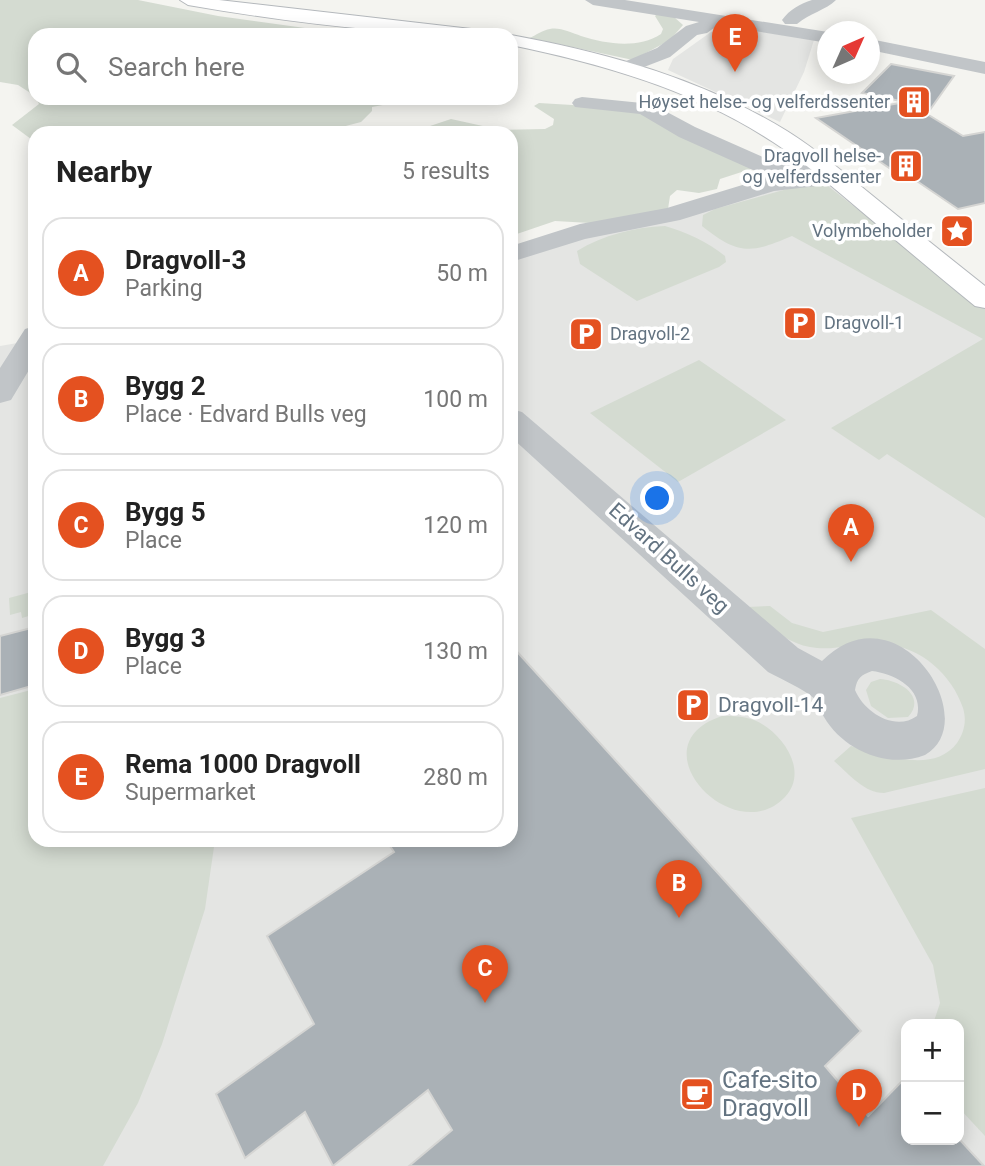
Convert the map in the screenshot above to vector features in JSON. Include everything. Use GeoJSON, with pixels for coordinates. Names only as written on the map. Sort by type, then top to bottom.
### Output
{"type":"FeatureCollection","features":[{"type":"Feature","properties":{"kind":"main road"},"geometry":{"type":"LineString","coordinates":[[187,0],[248,10],[415,28]]}},
{"type":"Feature","properties":{"kind":"main road"},"geometry":{"type":"LineString","coordinates":[[518,42],[635,71],[739,113],[811,159],[985,300]]}},
{"type":"Feature","properties":{"kind":"street"},"geometry":{"type":"LineString","coordinates":[[593,0],[693,23],[701,29],[714,20],[817,36]]}},
{"type":"Feature","properties":{"kind":"street"},"geometry":{"type":"LineString","coordinates":[[791,20],[804,9],[828,0]]}},
{"type":"Feature","properties":{"kind":"street"},"geometry":{"type":"LineString","coordinates":[[635,71],[664,58],[663,53],[693,23]]}},
{"type":"Feature","properties":{"kind":"street"},"geometry":{"type":"LineString","coordinates":[[880,47],[985,68]]}},
{"type":"Feature","properties":{"kind":"street"},"geometry":{"type":"LineString","coordinates":[[582,103],[645,108],[772,177],[834,177]]}},
{"type":"Feature","properties":{"kind":"street"},"geometry":{"type":"LineString","coordinates":[[518,252],[580,232],[671,215],[774,178],[811,159]]}},
{"type":"Feature","properties":{"kind":"street"},"geometry":{"type":"LineString","coordinates":[[0,393],[28,347]]}},
{"type":"Feature","properties":{"kind":"street","name":"Edvard Bulls veg"},"geometry":{"type":"LineString","coordinates":[[518,425],[783,660],[833,688]]}},
{"type":"Feature","properties":{"kind":"shaded area"},"geometry":{"type":"Polygon","coordinates":[[[0,0],[138,0],[218,16],[305,28],[28,28],[28,91],[18,85],[0,82],[0,0]]]}},
{"type":"Feature","properties":{"kind":"shaded area"},"geometry":{"type":"Polygon","coordinates":[[[658,13],[674,17],[683,25],[670,40],[633,60],[530,38],[545,30],[554,29],[611,43],[642,42],[661,34],[663,29],[655,16],[658,13]]]}},
{"type":"Feature","properties":{"kind":"shaded area"},"geometry":{"type":"Polygon","coordinates":[[[739,28],[814,40],[804,72],[780,122],[668,70],[673,59],[711,32],[739,28]]]}},
{"type":"Feature","properties":{"kind":"shaded area"},"geometry":{"type":"Polygon","coordinates":[[[539,103],[639,109],[757,167],[720,179],[717,189],[699,193],[677,190],[670,196],[668,209],[590,223],[555,221],[518,234],[518,130],[545,129],[553,125],[554,119],[534,106],[539,103]]]}},
{"type":"Feature","properties":{"kind":"shaded area"},"geometry":{"type":"Polygon","coordinates":[[[38,105],[383,105],[372,107],[372,111],[361,122],[346,126],[28,126],[28,137],[12,125],[38,105]]]}},
{"type":"Feature","properties":{"kind":"shaded area"},"geometry":{"type":"Polygon","coordinates":[[[451,119],[483,126],[430,126],[451,119]]]}},
{"type":"Feature","properties":{"kind":"shaded area"},"geometry":{"type":"Polygon","coordinates":[[[801,183],[833,184],[985,300],[985,1166],[0,1166],[0,346],[28,341],[28,847],[518,847],[518,251],[801,183]]]}},
{"type":"Feature","properties":{"kind":"shaded area"},"geometry":{"type":"Polygon","coordinates":[[[805,184],[828,186],[985,309],[985,518],[887,454],[879,460],[831,428],[983,339],[792,236],[766,246],[746,249],[726,243],[702,226],[703,215],[715,209],[805,184]]]}},
{"type":"Feature","properties":{"kind":"shaded area"},"geometry":{"type":"Polygon","coordinates":[[[665,226],[689,234],[711,246],[725,256],[726,262],[637,301],[580,264],[577,251],[597,240],[631,230],[665,226]]]}},
{"type":"Feature","properties":{"kind":"shaded area"},"geometry":{"type":"Polygon","coordinates":[[[699,360],[786,420],[678,482],[590,413],[699,360]]]}},
{"type":"Feature","properties":{"kind":"shaded area"},"geometry":{"type":"Polygon","coordinates":[[[28,593],[28,616],[22,618],[21,612],[10,615],[9,598],[28,593]]]}},
{"type":"Feature","properties":{"kind":"shaded area"},"geometry":{"type":"Polygon","coordinates":[[[770,606],[792,623],[823,632],[931,610],[985,649],[985,769],[884,793],[870,790],[857,782],[834,761],[851,746],[907,759],[935,758],[947,753],[957,743],[964,727],[965,718],[958,696],[943,674],[923,657],[911,651],[885,644],[829,648],[801,645],[776,632],[747,607],[770,606]]]}},
{"type":"Feature","properties":{"kind":"shaded area"},"geometry":{"type":"Polygon","coordinates":[[[880,679],[895,682],[912,696],[913,709],[908,717],[888,718],[871,706],[866,690],[871,682],[880,679]]]}},
{"type":"Feature","properties":{"kind":"shaded area"},"geometry":{"type":"Polygon","coordinates":[[[28,691],[28,847],[214,847],[205,909],[162,1044],[138,1103],[103,1166],[0,1166],[0,698],[28,691]]]}},
{"type":"Feature","properties":{"kind":"shaded area"},"geometry":{"type":"Polygon","coordinates":[[[722,716],[746,718],[764,725],[789,752],[794,775],[792,786],[785,797],[764,810],[741,811],[719,803],[701,788],[689,769],[687,748],[697,730],[722,716]]]}},
{"type":"Feature","properties":{"kind":"shaded area"},"geometry":{"type":"Polygon","coordinates":[[[985,788],[985,1136],[964,1113],[964,1019],[935,1019],[940,1003],[933,965],[851,818],[985,788]]]}},
{"type":"Feature","properties":{"kind":"building"},"geometry":{"type":"Polygon","coordinates":[[[891,64],[954,76],[927,114],[963,136],[985,132],[985,203],[958,209],[902,171],[895,172],[816,118],[905,102],[862,93],[871,84],[880,84],[880,75],[891,64]]]}},
{"type":"Feature","properties":{"kind":"building"},"geometry":{"type":"Polygon","coordinates":[[[28,629],[28,687],[0,695],[0,636],[28,629]]]}},
{"type":"Feature","properties":{"kind":"building"},"geometry":{"type":"Polygon","coordinates":[[[518,653],[861,1031],[825,1066],[868,1116],[901,1082],[901,1145],[964,1144],[984,1166],[409,1166],[452,1130],[428,1090],[333,1166],[305,1112],[245,1158],[216,1094],[314,1024],[267,936],[394,852],[391,847],[518,847],[518,653]]]}},
{"type":"Feature","properties":{"kind":"place","name":"Rema 1000 Dragvoll"},"geometry":{"type":"Point","coordinates":[735,72]}},
{"type":"Feature","properties":{"kind":"place","name":"Høyset helse- og velferdssenter"},"geometry":{"type":"Point","coordinates":[914,102]}},
{"type":"Feature","properties":{"kind":"place","name":"Dragvoll helse- og velferdssenter"},"geometry":{"type":"Point","coordinates":[906,166]}},
{"type":"Feature","properties":{"kind":"place","name":"Volymbeholder"},"geometry":{"type":"Point","coordinates":[957,231]}},
{"type":"Feature","properties":{"kind":"place","name":"Dragvoll-1"},"geometry":{"type":"Point","coordinates":[800,323]}},
{"type":"Feature","properties":{"kind":"place","name":"Dragvoll-2"},"geometry":{"type":"Point","coordinates":[586,334]}},
{"type":"Feature","properties":{"kind":"place","name":"Dragvoll-3"},"geometry":{"type":"Point","coordinates":[851,562]}},
{"type":"Feature","properties":{"kind":"place","name":"Dragvoll-14"},"geometry":{"type":"Point","coordinates":[693,705]}},
{"type":"Feature","properties":{"kind":"place","name":"Bygg 2"},"geometry":{"type":"Point","coordinates":[679,918]}},
{"type":"Feature","properties":{"kind":"place","name":"Bygg 5"},"geometry":{"type":"Point","coordinates":[485,1003]}},
{"type":"Feature","properties":{"kind":"place","name":"Cafe-sito Dragvoll"},"geometry":{"type":"Point","coordinates":[697,1094]}},
{"type":"Feature","properties":{"kind":"place","name":"Bygg 3"},"geometry":{"type":"Point","coordinates":[859,1127]}}]}
